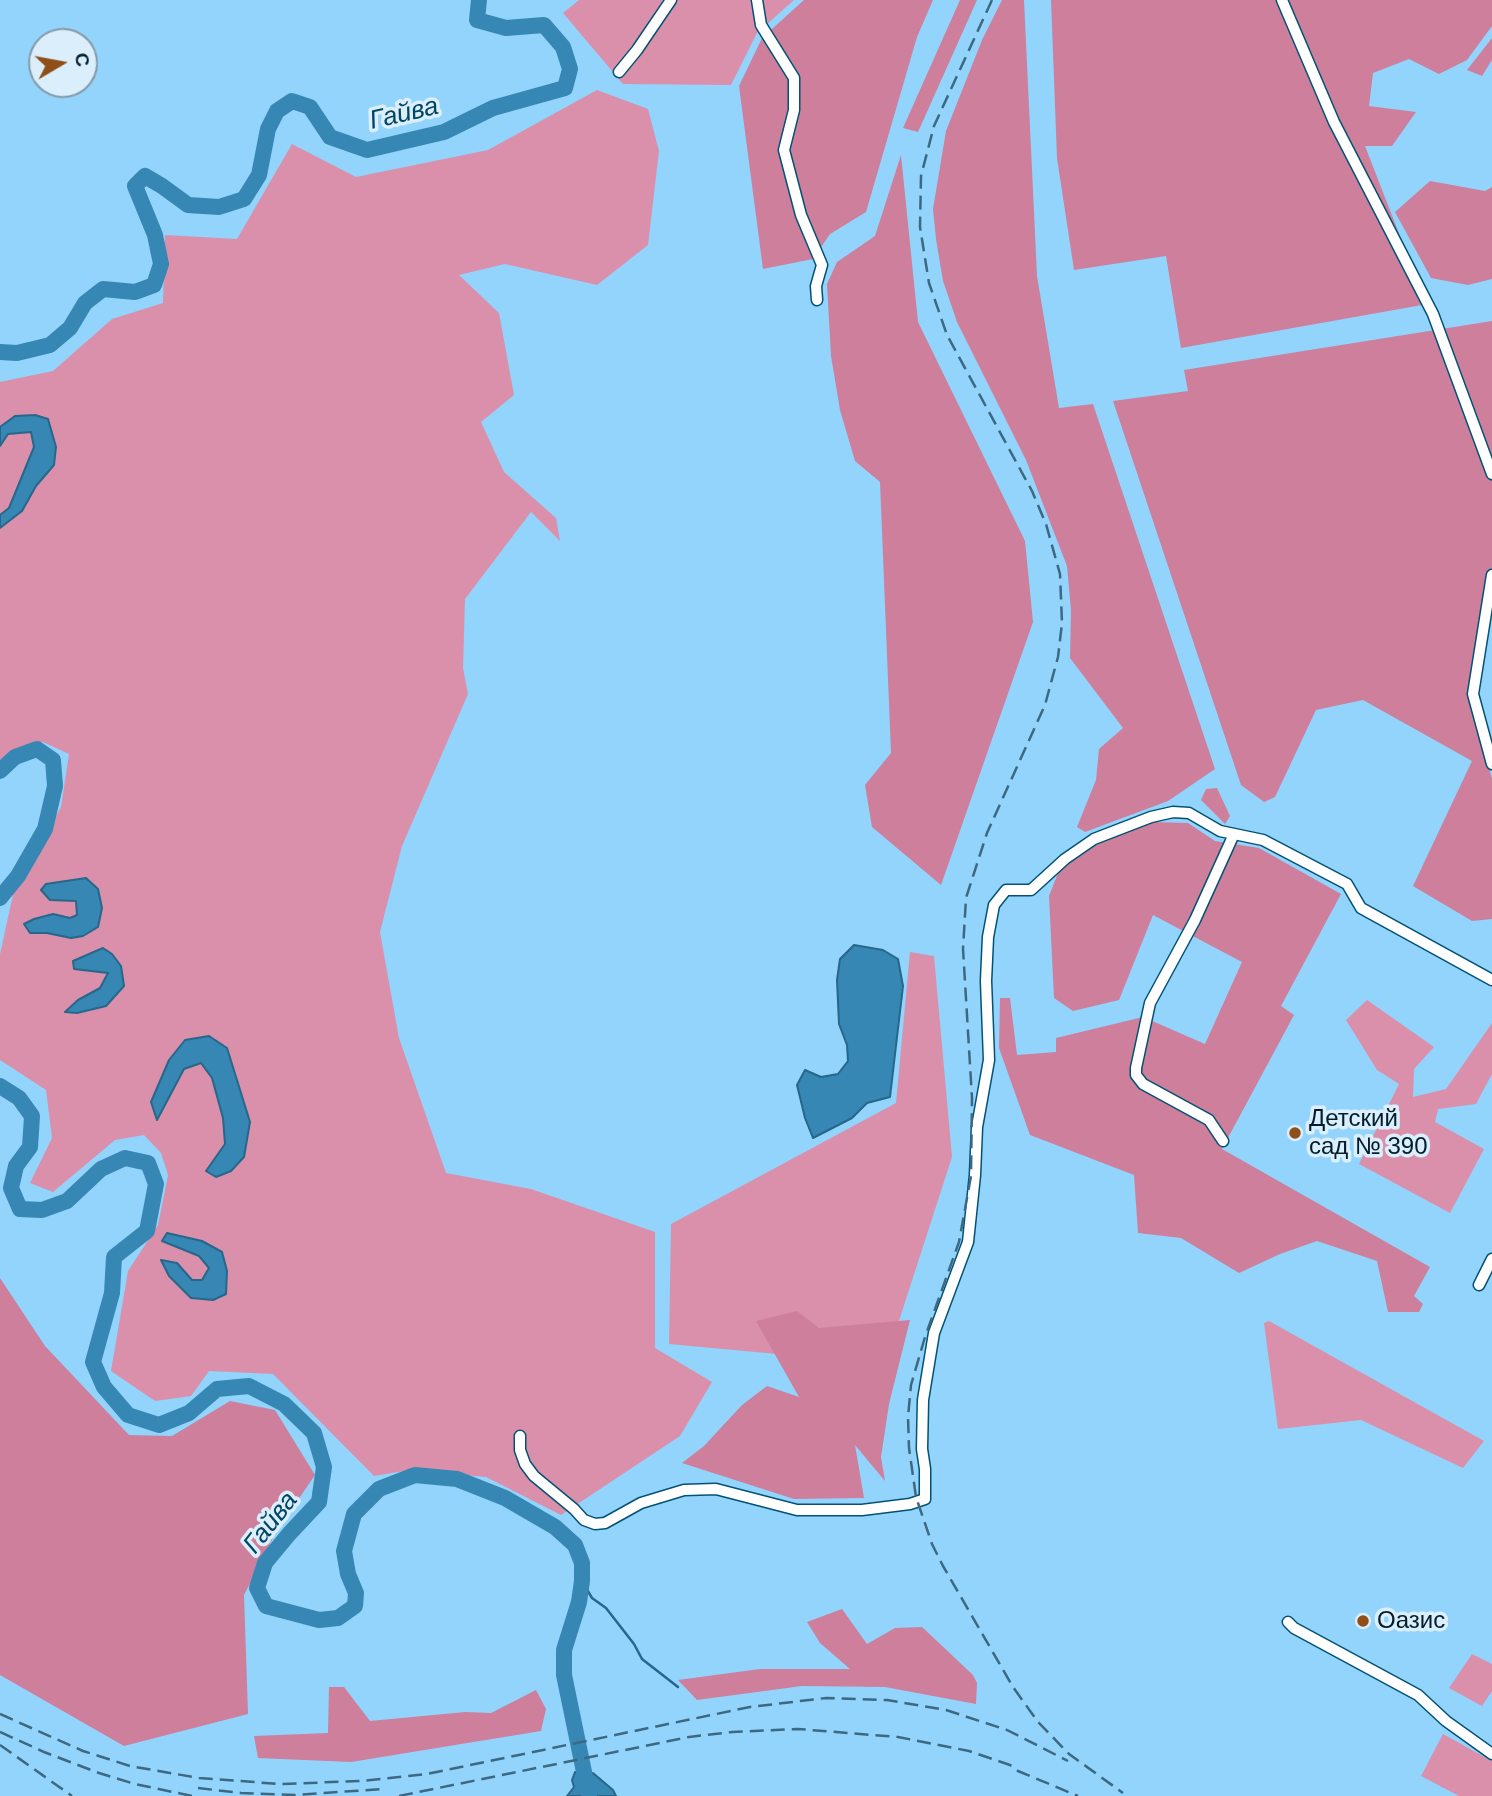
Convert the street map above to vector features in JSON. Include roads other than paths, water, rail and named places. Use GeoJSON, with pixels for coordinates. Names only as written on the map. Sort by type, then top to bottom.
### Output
{"type":"FeatureCollection","features":[{"type":"Feature","properties":{"kind":"street"},"geometry":{"type":"LineString","coordinates":[[619,72],[671,0]]}},
{"type":"Feature","properties":{"kind":"street"},"geometry":{"type":"LineString","coordinates":[[757,0],[761,25],[794,78],[794,110],[784,150],[801,215],[822,265],[816,286],[817,300]]}},
{"type":"Feature","properties":{"kind":"street"},"geometry":{"type":"LineString","coordinates":[[1282,0],[1334,122],[1433,314],[1492,474]]}},
{"type":"Feature","properties":{"kind":"street"},"geometry":{"type":"LineString","coordinates":[[1492,575],[1473,694],[1492,764]]}},
{"type":"Feature","properties":{"kind":"street"},"geometry":{"type":"LineString","coordinates":[[520,1436],[522,1457],[534,1476],[584,1520],[595,1524],[606,1523],[641,1503],[668,1494],[699,1489],[731,1492],[797,1510],[862,1510],[922,1502],[926,1494],[922,1449],[923,1401],[930,1350],[968,1242],[977,1126],[989,1060],[986,981],[988,937],[994,905],[1006,890],[1031,890],[1065,859],[1094,839],[1151,817],[1173,812],[1189,813],[1220,831],[1264,840],[1347,884],[1361,908],[1492,980]]}},
{"type":"Feature","properties":{"kind":"street"},"geometry":{"type":"LineString","coordinates":[[1223,1141],[1209,1119],[1143,1084],[1136,1075],[1136,1068],[1150,1003],[1195,920],[1234,834]]}},
{"type":"Feature","properties":{"kind":"street"},"geometry":{"type":"LineString","coordinates":[[1479,1285],[1492,1259]]}},
{"type":"Feature","properties":{"kind":"street"},"geometry":{"type":"LineString","coordinates":[[1288,1622],[1294,1628],[1418,1695],[1446,1721],[1492,1754]]}},
{"type":"Feature","properties":{"kind":"water"},"geometry":{"type":"Polygon","coordinates":[[[35,415],[48,419],[56,447],[54,465],[36,486],[22,511],[0,528],[0,515],[9,508],[34,447],[31,432],[8,434],[0,446],[0,427],[15,416],[35,415]]]}},
{"type":"Feature","properties":{"kind":"water"},"geometry":{"type":"Polygon","coordinates":[[[86,878],[98,889],[102,908],[98,927],[83,936],[71,938],[30,933],[24,924],[34,919],[53,914],[70,918],[77,915],[76,901],[50,900],[41,890],[46,884],[86,878]]]}},
{"type":"Feature","properties":{"kind":"water"},"geometry":{"type":"Polygon","coordinates":[[[854,945],[883,950],[898,959],[903,986],[890,1097],[867,1103],[852,1118],[813,1138],[797,1085],[805,1070],[821,1077],[838,1074],[848,1061],[847,1045],[839,1024],[837,980],[840,959],[854,945]]]}},
{"type":"Feature","properties":{"kind":"water"},"geometry":{"type":"Polygon","coordinates":[[[103,948],[112,954],[121,966],[124,986],[106,1006],[77,1013],[65,1012],[78,1000],[100,988],[108,973],[74,969],[73,961],[103,948]]]}},
{"type":"Feature","properties":{"kind":"water"},"geometry":{"type":"Polygon","coordinates":[[[209,1036],[227,1048],[250,1122],[244,1157],[231,1171],[216,1177],[206,1171],[225,1144],[223,1118],[212,1078],[201,1063],[184,1069],[157,1120],[151,1102],[169,1060],[185,1040],[209,1036]]]}},
{"type":"Feature","properties":{"kind":"water"},"geometry":{"type":"Polygon","coordinates":[[[167,1233],[202,1241],[222,1252],[227,1271],[226,1294],[213,1300],[191,1298],[169,1276],[161,1260],[177,1263],[192,1280],[202,1280],[209,1268],[199,1256],[162,1241],[167,1233]]]}},
{"type":"Feature","properties":{"kind":"water"},"geometry":{"type":"Polygon","coordinates":[[[575,1772],[593,1773],[613,1790],[616,1796],[567,1796],[574,1787],[572,1780],[575,1772]]]}},
{"type":"Feature","properties":{"kind":"waterway","name":"Гайва"},"geometry":{"type":"LineString","coordinates":[[0,352],[17,353],[50,345],[70,328],[85,303],[103,289],[135,292],[154,285],[161,264],[155,235],[135,186],[145,176],[188,205],[219,207],[244,199],[259,175],[268,129],[277,111],[292,101],[310,107],[330,137],[367,150],[444,132],[493,108],[565,88],[570,69],[563,47],[544,25],[506,28],[477,20],[479,0]]}},
{"type":"Feature","properties":{"kind":"waterway","name":"Гайва"},"geometry":{"type":"LineString","coordinates":[[0,771],[15,757],[37,749],[53,760],[55,786],[45,829],[18,876],[0,898]]}},
{"type":"Feature","properties":{"kind":"waterway","name":"Гайва"},"geometry":{"type":"LineString","coordinates":[[0,1086],[19,1098],[32,1116],[30,1147],[16,1166],[11,1188],[20,1209],[42,1210],[67,1201],[101,1169],[125,1158],[148,1163],[156,1184],[147,1231],[114,1257],[112,1293],[93,1362],[104,1387],[128,1415],[159,1425],[189,1413],[217,1389],[249,1386],[284,1404],[314,1433],[324,1467],[319,1502],[265,1563],[257,1588],[266,1606],[319,1620],[338,1618],[355,1606],[356,1593],[348,1574],[344,1551],[354,1514],[379,1489],[415,1475],[457,1479],[505,1498],[555,1527],[575,1545],[582,1563],[582,1581],[579,1602],[564,1650],[564,1675],[589,1796]]}},
{"type":"Feature","properties":{"kind":"waterway"},"geometry":{"type":"LineString","coordinates":[[582,1581],[592,1598],[606,1608],[634,1644],[642,1659],[678,1687]]}},
{"type":"Feature","properties":{"kind":"railway"},"geometry":{"type":"LineString","coordinates":[[992,0],[934,126],[921,176],[920,227],[929,283],[947,335],[1032,491],[1046,524],[1060,574],[1062,623],[1058,657],[1045,705],[987,833],[966,898],[963,949],[972,1098],[971,1176],[959,1242],[911,1385],[909,1448],[916,1497],[932,1544],[1013,1687],[1038,1722],[1069,1754],[1123,1793]]}},
{"type":"Feature","properties":{"kind":"railway"},"geometry":{"type":"LineString","coordinates":[[0,1714],[83,1751],[130,1766],[199,1778],[280,1784],[362,1781],[427,1774],[750,1707],[826,1698],[887,1700],[946,1710],[1007,1730],[1068,1761]]}},
{"type":"Feature","properties":{"kind":"railway"},"geometry":{"type":"LineString","coordinates":[[399,1796],[689,1737],[798,1729],[898,1737],[969,1751],[1010,1765],[1018,1771],[1078,1796]]}},
{"type":"Feature","properties":{"kind":"railway"},"geometry":{"type":"LineString","coordinates":[[0,1732],[99,1773],[192,1796]]}},
{"type":"Feature","properties":{"kind":"railway"},"geometry":{"type":"LineString","coordinates":[[0,1745],[72,1796]]}},
{"type":"Feature","properties":{"kind":"railway"},"geometry":{"type":"LineString","coordinates":[[198,1788],[295,1795],[383,1789]]}},
{"type":"Feature","properties":{"kind":"place","name":"Детский сад № 390"},"geometry":{"type":"Point","coordinates":[1295,1133]}},
{"type":"Feature","properties":{"kind":"place","name":"Оазис"},"geometry":{"type":"Point","coordinates":[1363,1621]}}]}
